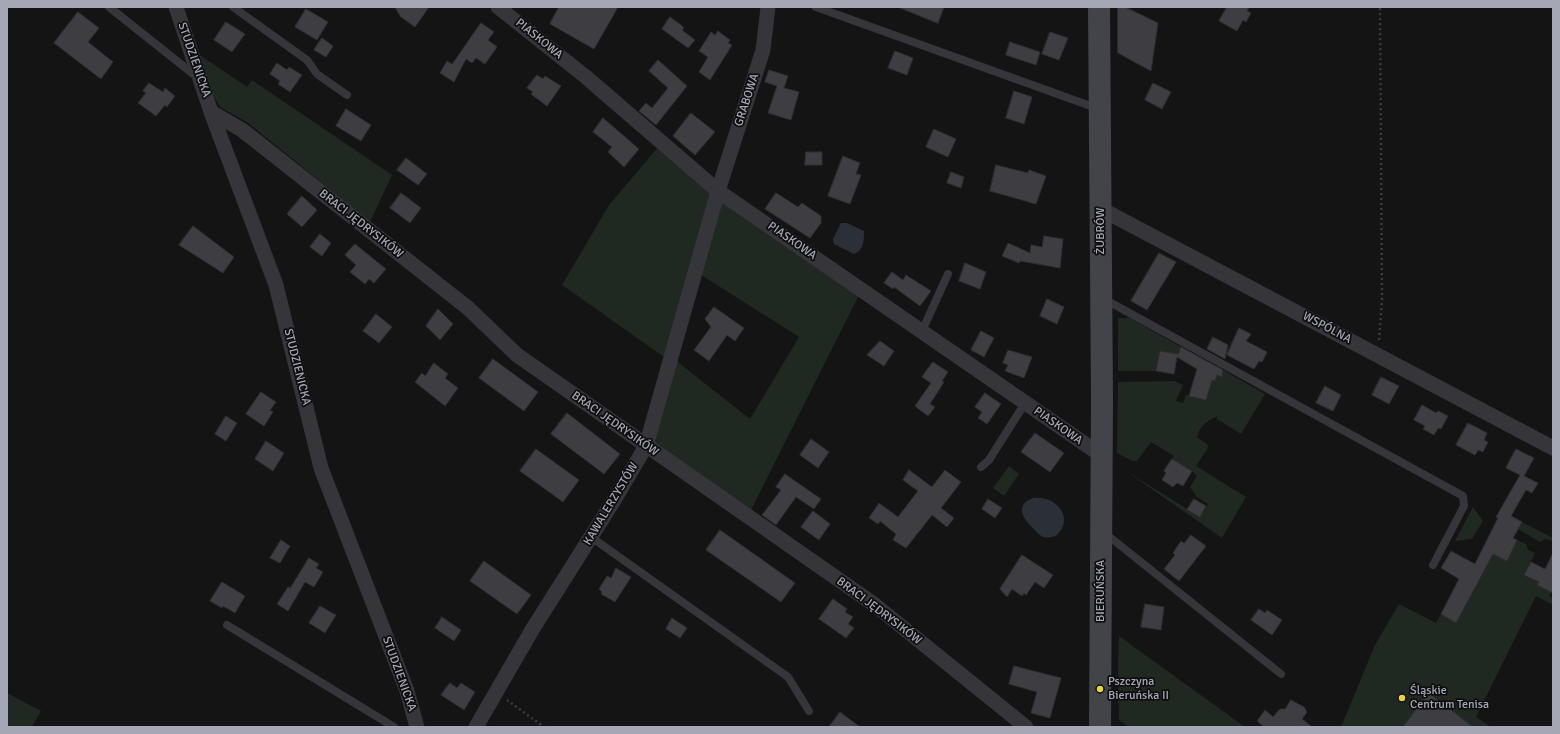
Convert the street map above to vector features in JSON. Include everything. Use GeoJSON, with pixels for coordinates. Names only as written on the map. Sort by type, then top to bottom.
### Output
{"type":"FeatureCollection","features":[{"type":"Feature","properties":{"kind":"main road","name":"ŻUBRÓW"},"geometry":{"type":"LineString","coordinates":[[1099,7],[1101,455]]}},
{"type":"Feature","properties":{"kind":"main road","name":"BIERUŃSKA"},"geometry":{"type":"LineString","coordinates":[[1100,727],[1101,455]]}},
{"type":"Feature","properties":{"kind":"street","name":"STUDZIENICKA"},"geometry":{"type":"LineString","coordinates":[[176,7],[211,112],[276,285],[321,468],[407,691],[417,727]]}},
{"type":"Feature","properties":{"kind":"street","name":"PIASKOWA"},"geometry":{"type":"LineString","coordinates":[[498,7],[586,77],[718,191],[922,330],[1101,455]]}},
{"type":"Feature","properties":{"kind":"street","name":"GRABOWA"},"geometry":{"type":"LineString","coordinates":[[718,191],[763,50],[768,7]]}},
{"type":"Feature","properties":{"kind":"street","name":"BRACI JĘDRYSIKÓW"},"geometry":{"type":"LineString","coordinates":[[211,112],[248,134],[468,308],[517,355],[875,605],[1026,727]]}},
{"type":"Feature","properties":{"kind":"street","name":"KAWALERZYSTÓW"},"geometry":{"type":"LineString","coordinates":[[476,727],[532,630],[646,446],[718,191]]}},
{"type":"Feature","properties":{"kind":"street","name":"WSPÓLNA"},"geometry":{"type":"LineString","coordinates":[[1101,208],[1553,448]]}},
{"type":"Feature","properties":{"kind":"lane"},"geometry":{"type":"LineString","coordinates":[[109,7],[200,80]]}},
{"type":"Feature","properties":{"kind":"lane"},"geometry":{"type":"LineString","coordinates":[[233,7],[306,60],[317,74],[347,95]]}},
{"type":"Feature","properties":{"kind":"lane"},"geometry":{"type":"LineString","coordinates":[[816,7],[1100,110]]}},
{"type":"Feature","properties":{"kind":"lane"},"geometry":{"type":"LineString","coordinates":[[922,330],[948,274]]}},
{"type":"Feature","properties":{"kind":"lane"},"geometry":{"type":"LineString","coordinates":[[1101,297],[1463,496],[1464,506],[1433,565]]}},
{"type":"Feature","properties":{"kind":"lane"},"geometry":{"type":"LineString","coordinates":[[981,467],[989,460],[1024,402]]}},
{"type":"Feature","properties":{"kind":"lane"},"geometry":{"type":"LineString","coordinates":[[591,537],[788,677],[809,711]]}},
{"type":"Feature","properties":{"kind":"lane"},"geometry":{"type":"LineString","coordinates":[[1111,538],[1281,674]]}},
{"type":"Feature","properties":{"kind":"lane"},"geometry":{"type":"LineString","coordinates":[[227,626],[394,727]]}},
{"type":"Feature","properties":{"kind":"path"},"geometry":{"type":"LineString","coordinates":[[1376,354],[1379,348],[1382,300],[1380,7]]}},
{"type":"Feature","properties":{"kind":"path"},"geometry":{"type":"LineString","coordinates":[[496,692],[544,727]]}},
{"type":"Feature","properties":{"kind":"shaded area"},"geometry":{"type":"Polygon","coordinates":[[[197,53],[247,87],[252,80],[392,175],[370,222],[247,122],[220,107],[200,71],[197,53]]]}},
{"type":"Feature","properties":{"kind":"shaded area"},"geometry":{"type":"Polygon","coordinates":[[[659,146],[714,193],[664,357],[562,285],[609,205],[659,146]]]}},
{"type":"Feature","properties":{"kind":"shaded area"},"geometry":{"type":"Polygon","coordinates":[[[720,197],[860,293],[750,512],[650,444],[674,359],[750,419],[799,337],[698,273],[720,197]]]}},
{"type":"Feature","properties":{"kind":"shaded area"},"geometry":{"type":"Polygon","coordinates":[[[841,223],[847,223],[864,231],[862,248],[854,254],[834,244],[833,239],[841,223]]]}},
{"type":"Feature","properties":{"kind":"shaded area"},"geometry":{"type":"Polygon","coordinates":[[[1118,318],[1130,318],[1181,347],[1178,354],[1160,351],[1156,371],[1118,371],[1118,318]]]}},
{"type":"Feature","properties":{"kind":"shaded area"},"geometry":{"type":"Polygon","coordinates":[[[1223,370],[1265,394],[1241,434],[1217,419],[1217,416],[1204,424],[1198,433],[1197,437],[1207,444],[1208,448],[1196,466],[1246,497],[1222,538],[1126,471],[1200,517],[1208,504],[1197,497],[1190,487],[1197,476],[1192,471],[1172,459],[1174,456],[1151,442],[1137,461],[1133,461],[1117,453],[1118,382],[1174,381],[1183,385],[1176,401],[1183,403],[1186,395],[1206,400],[1209,391],[1209,379],[1215,381],[1217,375],[1222,376],[1223,370]]]}},
{"type":"Feature","properties":{"kind":"shaded area"},"geometry":{"type":"Polygon","coordinates":[[[1009,466],[1019,474],[1004,496],[993,488],[1009,466]]]}},
{"type":"Feature","properties":{"kind":"shaded area"},"geometry":{"type":"Polygon","coordinates":[[[1033,498],[1049,500],[1061,509],[1064,515],[1064,522],[1062,529],[1056,536],[1043,537],[1026,520],[1022,512],[1022,508],[1027,501],[1033,498]]]}},
{"type":"Feature","properties":{"kind":"shaded area"},"geometry":{"type":"Polygon","coordinates":[[[1473,507],[1483,521],[1472,539],[1455,541],[1473,507]]]}},
{"type":"Feature","properties":{"kind":"shaded area"},"geometry":{"type":"Polygon","coordinates":[[[1522,522],[1553,538],[1553,541],[1545,539],[1540,542],[1518,529],[1522,522]]]}},
{"type":"Feature","properties":{"kind":"shaded area"},"geometry":{"type":"Polygon","coordinates":[[[1517,540],[1526,544],[1528,550],[1535,553],[1524,575],[1539,582],[1537,585],[1551,592],[1549,596],[1553,599],[1553,605],[1536,596],[1476,717],[1491,727],[1341,727],[1375,645],[1399,604],[1436,623],[1441,614],[1456,623],[1493,554],[1517,540]]]}},
{"type":"Feature","properties":{"kind":"shaded area"},"geometry":{"type":"Polygon","coordinates":[[[1119,636],[1245,727],[1129,727],[1119,720],[1119,636]]]}},
{"type":"Feature","properties":{"kind":"shaded area"},"geometry":{"type":"Polygon","coordinates":[[[7,693],[41,711],[32,727],[7,727],[7,693]]]}},
{"type":"Feature","properties":{"kind":"building"},"geometry":{"type":"Polygon","coordinates":[[[395,7],[429,7],[415,27],[401,17],[395,7]]]}},
{"type":"Feature","properties":{"kind":"building"},"geometry":{"type":"Polygon","coordinates":[[[559,7],[618,7],[594,49],[550,24],[559,7]]]}},
{"type":"Feature","properties":{"kind":"building"},"geometry":{"type":"Polygon","coordinates":[[[898,7],[944,7],[938,23],[898,7]]]}},
{"type":"Feature","properties":{"kind":"building"},"geometry":{"type":"Polygon","coordinates":[[[1118,7],[1125,7],[1158,23],[1151,71],[1118,53],[1118,7]]]}},
{"type":"Feature","properties":{"kind":"building"},"geometry":{"type":"Polygon","coordinates":[[[1227,7],[1249,7],[1247,11],[1251,13],[1246,22],[1243,20],[1237,31],[1219,21],[1227,7]]]}},
{"type":"Feature","properties":{"kind":"building"},"geometry":{"type":"Polygon","coordinates":[[[306,9],[328,22],[317,40],[295,27],[306,9]]]}},
{"type":"Feature","properties":{"kind":"building"},"geometry":{"type":"Polygon","coordinates":[[[78,12],[99,28],[88,42],[113,62],[101,79],[54,43],[78,12]]]}},
{"type":"Feature","properties":{"kind":"building"},"geometry":{"type":"Polygon","coordinates":[[[670,17],[681,25],[684,28],[682,30],[695,40],[688,48],[662,29],[670,17]]]}},
{"type":"Feature","properties":{"kind":"building"},"geometry":{"type":"Polygon","coordinates":[[[226,22],[245,34],[232,52],[214,40],[226,22]]]}},
{"type":"Feature","properties":{"kind":"building"},"geometry":{"type":"Polygon","coordinates":[[[481,23],[494,32],[488,40],[497,47],[485,64],[476,58],[472,63],[466,59],[454,82],[440,73],[447,61],[452,64],[481,23]]]}},
{"type":"Feature","properties":{"kind":"building"},"geometry":{"type":"Polygon","coordinates":[[[718,31],[730,40],[728,43],[732,45],[710,80],[699,72],[708,57],[699,51],[711,32],[715,35],[718,31]]]}},
{"type":"Feature","properties":{"kind":"building"},"geometry":{"type":"Polygon","coordinates":[[[1050,32],[1068,38],[1059,60],[1042,54],[1050,32]]]}},
{"type":"Feature","properties":{"kind":"building"},"geometry":{"type":"Polygon","coordinates":[[[322,38],[333,46],[326,57],[314,50],[322,38]]]}},
{"type":"Feature","properties":{"kind":"building"},"geometry":{"type":"Polygon","coordinates":[[[1010,42],[1040,52],[1036,65],[1006,55],[1010,42]]]}},
{"type":"Feature","properties":{"kind":"building"},"geometry":{"type":"Polygon","coordinates":[[[895,51],[913,58],[907,75],[888,68],[895,51]]]}},
{"type":"Feature","properties":{"kind":"building"},"geometry":{"type":"Polygon","coordinates":[[[658,60],[687,86],[656,125],[639,111],[646,103],[652,108],[668,88],[649,71],[658,60]]]}},
{"type":"Feature","properties":{"kind":"building"},"geometry":{"type":"Polygon","coordinates":[[[277,63],[287,70],[289,67],[302,75],[290,92],[278,84],[280,81],[270,74],[277,63]]]}},
{"type":"Feature","properties":{"kind":"building"},"geometry":{"type":"Polygon","coordinates":[[[769,70],[788,76],[784,88],[799,92],[791,120],[768,113],[777,86],[765,82],[769,70]]]}},
{"type":"Feature","properties":{"kind":"building"},"geometry":{"type":"Polygon","coordinates":[[[537,75],[543,79],[545,76],[561,86],[547,106],[531,94],[533,92],[527,88],[537,75]]]}},
{"type":"Feature","properties":{"kind":"building"},"geometry":{"type":"Polygon","coordinates":[[[149,83],[163,92],[165,88],[175,96],[167,107],[165,105],[156,116],[138,103],[146,93],[143,91],[149,83]]]}},
{"type":"Feature","properties":{"kind":"building"},"geometry":{"type":"Polygon","coordinates":[[[1153,83],[1171,92],[1162,109],[1145,100],[1153,83]]]}},
{"type":"Feature","properties":{"kind":"building"},"geometry":{"type":"Polygon","coordinates":[[[1014,91],[1032,97],[1024,124],[1006,118],[1014,91]]]}},
{"type":"Feature","properties":{"kind":"building"},"geometry":{"type":"Polygon","coordinates":[[[346,109],[371,125],[361,141],[336,126],[346,109]]]}},
{"type":"Feature","properties":{"kind":"building"},"geometry":{"type":"Polygon","coordinates":[[[691,113],[715,132],[695,155],[673,136],[691,113]]]}},
{"type":"Feature","properties":{"kind":"building"},"geometry":{"type":"Polygon","coordinates":[[[603,118],[639,149],[624,167],[608,152],[612,147],[593,132],[603,118]]]}},
{"type":"Feature","properties":{"kind":"building"},"geometry":{"type":"Polygon","coordinates":[[[934,129],[956,139],[948,157],[926,147],[934,129]]]}},
{"type":"Feature","properties":{"kind":"building"},"geometry":{"type":"Polygon","coordinates":[[[806,152],[822,152],[822,165],[805,165],[806,152]]]}},
{"type":"Feature","properties":{"kind":"building"},"geometry":{"type":"Polygon","coordinates":[[[843,156],[860,163],[856,174],[861,175],[850,204],[828,196],[843,156]]]}},
{"type":"Feature","properties":{"kind":"building"},"geometry":{"type":"Polygon","coordinates":[[[406,158],[427,174],[418,185],[397,170],[406,158]]]}},
{"type":"Feature","properties":{"kind":"building"},"geometry":{"type":"Polygon","coordinates":[[[996,165],[1028,173],[1029,170],[1046,176],[1036,204],[990,191],[996,165]]]}},
{"type":"Feature","properties":{"kind":"building"},"geometry":{"type":"Polygon","coordinates":[[[951,172],[964,177],[961,188],[947,183],[951,172]]]}},
{"type":"Feature","properties":{"kind":"building"},"geometry":{"type":"Polygon","coordinates":[[[401,193],[421,208],[410,223],[390,208],[401,193]]]}},
{"type":"Feature","properties":{"kind":"building"},"geometry":{"type":"Polygon","coordinates":[[[776,193],[798,207],[802,203],[821,216],[821,223],[810,238],[765,209],[776,193]]]}},
{"type":"Feature","properties":{"kind":"building"},"geometry":{"type":"Polygon","coordinates":[[[302,196],[317,210],[302,227],[287,214],[302,196]]]}},
{"type":"Feature","properties":{"kind":"building"},"geometry":{"type":"Polygon","coordinates":[[[193,226],[234,257],[223,273],[179,245],[193,226]]]}},
{"type":"Feature","properties":{"kind":"building"},"geometry":{"type":"Polygon","coordinates":[[[320,234],[331,243],[322,256],[310,247],[320,234]]]}},
{"type":"Feature","properties":{"kind":"building"},"geometry":{"type":"Polygon","coordinates":[[[1044,236],[1063,239],[1060,268],[1020,261],[1019,263],[1002,256],[1008,243],[1030,253],[1031,245],[1042,247],[1044,236]]]}},
{"type":"Feature","properties":{"kind":"building"},"geometry":{"type":"Polygon","coordinates":[[[355,244],[386,269],[374,283],[369,279],[365,284],[350,272],[356,265],[345,255],[355,244]]]}},
{"type":"Feature","properties":{"kind":"building"},"geometry":{"type":"Polygon","coordinates":[[[1159,253],[1176,262],[1147,310],[1131,301],[1159,253]]]}},
{"type":"Feature","properties":{"kind":"building"},"geometry":{"type":"Polygon","coordinates":[[[965,263],[986,272],[980,289],[959,281],[965,263]]]}},
{"type":"Feature","properties":{"kind":"building"},"geometry":{"type":"Polygon","coordinates":[[[892,272],[903,280],[906,275],[931,291],[920,306],[894,287],[893,289],[884,283],[892,272]]]}},
{"type":"Feature","properties":{"kind":"building"},"geometry":{"type":"Polygon","coordinates":[[[1047,299],[1064,307],[1057,324],[1040,316],[1047,299]]]}},
{"type":"Feature","properties":{"kind":"building"},"geometry":{"type":"Polygon","coordinates":[[[714,307],[744,328],[735,341],[727,335],[709,361],[694,350],[711,327],[705,319],[714,307]]]}},
{"type":"Feature","properties":{"kind":"building"},"geometry":{"type":"Polygon","coordinates":[[[438,309],[453,324],[440,340],[426,326],[438,309]]]}},
{"type":"Feature","properties":{"kind":"building"},"geometry":{"type":"Polygon","coordinates":[[[376,314],[392,327],[379,343],[363,331],[376,314]]]}},
{"type":"Feature","properties":{"kind":"building"},"geometry":{"type":"Polygon","coordinates":[[[1239,328],[1251,334],[1246,341],[1267,352],[1262,362],[1259,361],[1254,369],[1227,355],[1239,328]]]}},
{"type":"Feature","properties":{"kind":"building"},"geometry":{"type":"Polygon","coordinates":[[[981,331],[994,338],[984,357],[971,350],[981,331]]]}},
{"type":"Feature","properties":{"kind":"building"},"geometry":{"type":"Polygon","coordinates":[[[1213,337],[1228,345],[1225,359],[1207,349],[1213,337]]]}},
{"type":"Feature","properties":{"kind":"building"},"geometry":{"type":"Polygon","coordinates":[[[880,341],[894,351],[884,366],[867,355],[880,341]]]}},
{"type":"Feature","properties":{"kind":"building"},"geometry":{"type":"Polygon","coordinates":[[[1181,347],[1223,370],[1222,377],[1217,375],[1215,381],[1212,380],[1206,400],[1189,396],[1197,369],[1177,357],[1174,374],[1156,371],[1160,351],[1178,354],[1181,347]]]}},
{"type":"Feature","properties":{"kind":"building"},"geometry":{"type":"Polygon","coordinates":[[[1008,350],[1032,357],[1024,378],[1005,371],[1008,365],[1003,363],[1008,350]]]}},
{"type":"Feature","properties":{"kind":"building"},"geometry":{"type":"Polygon","coordinates":[[[493,359],[538,392],[524,411],[479,378],[493,359]]]}},
{"type":"Feature","properties":{"kind":"building"},"geometry":{"type":"Polygon","coordinates":[[[933,362],[948,372],[942,381],[944,382],[930,404],[935,407],[928,416],[915,406],[931,383],[922,377],[933,362]]]}},
{"type":"Feature","properties":{"kind":"building"},"geometry":{"type":"Polygon","coordinates":[[[434,363],[448,374],[445,378],[458,388],[445,406],[415,382],[422,373],[425,376],[434,363]]]}},
{"type":"Feature","properties":{"kind":"building"},"geometry":{"type":"Polygon","coordinates":[[[1381,377],[1399,386],[1389,404],[1372,395],[1381,377]]]}},
{"type":"Feature","properties":{"kind":"building"},"geometry":{"type":"Polygon","coordinates":[[[1325,386],[1341,395],[1333,411],[1316,403],[1325,386]]]}},
{"type":"Feature","properties":{"kind":"building"},"geometry":{"type":"Polygon","coordinates":[[[261,392],[276,402],[270,410],[273,412],[264,426],[246,414],[261,392]]]}},
{"type":"Feature","properties":{"kind":"building"},"geometry":{"type":"Polygon","coordinates":[[[985,393],[1001,404],[987,424],[978,418],[982,412],[975,407],[985,393]]]}},
{"type":"Feature","properties":{"kind":"building"},"geometry":{"type":"Polygon","coordinates":[[[1422,405],[1436,413],[1438,411],[1448,416],[1441,429],[1438,428],[1434,435],[1423,429],[1425,426],[1414,420],[1422,405]]]}},
{"type":"Feature","properties":{"kind":"building"},"geometry":{"type":"Polygon","coordinates":[[[567,413],[620,454],[604,474],[551,434],[567,413]]]}},
{"type":"Feature","properties":{"kind":"building"},"geometry":{"type":"Polygon","coordinates":[[[226,416],[237,423],[226,441],[215,434],[226,416]]]}},
{"type":"Feature","properties":{"kind":"building"},"geometry":{"type":"Polygon","coordinates":[[[1468,423],[1487,433],[1484,440],[1488,442],[1483,452],[1478,450],[1475,455],[1456,445],[1468,423]]]}},
{"type":"Feature","properties":{"kind":"building"},"geometry":{"type":"Polygon","coordinates":[[[1035,433],[1064,453],[1050,472],[1021,452],[1035,433]]]}},
{"type":"Feature","properties":{"kind":"building"},"geometry":{"type":"Polygon","coordinates":[[[811,439],[829,452],[818,468],[800,455],[811,439]]]}},
{"type":"Feature","properties":{"kind":"building"},"geometry":{"type":"Polygon","coordinates":[[[266,441],[284,453],[273,471],[255,459],[266,441]]]}},
{"type":"Feature","properties":{"kind":"building"},"geometry":{"type":"Polygon","coordinates":[[[536,449],[579,480],[563,502],[520,471],[536,449]]]}},
{"type":"Feature","properties":{"kind":"building"},"geometry":{"type":"Polygon","coordinates":[[[1516,449],[1534,458],[1524,476],[1538,483],[1532,493],[1526,490],[1511,516],[1522,522],[1513,538],[1517,540],[1507,561],[1493,554],[1456,623],[1441,614],[1459,579],[1441,568],[1451,551],[1475,564],[1498,518],[1496,517],[1520,475],[1506,468],[1516,449]]]}},
{"type":"Feature","properties":{"kind":"building"},"geometry":{"type":"Polygon","coordinates":[[[1172,459],[1192,471],[1183,486],[1177,483],[1173,487],[1162,480],[1166,473],[1164,471],[1172,459]]]}},
{"type":"Feature","properties":{"kind":"building"},"geometry":{"type":"Polygon","coordinates":[[[909,470],[932,487],[945,470],[961,482],[941,508],[954,518],[947,527],[932,515],[906,548],[893,540],[896,534],[880,521],[878,524],[869,518],[879,503],[898,517],[918,491],[903,480],[909,470]]]}},
{"type":"Feature","properties":{"kind":"building"},"geometry":{"type":"Polygon","coordinates":[[[785,474],[821,499],[814,509],[796,497],[776,525],[762,515],[781,490],[776,487],[785,474]]]}},
{"type":"Feature","properties":{"kind":"building"},"geometry":{"type":"Polygon","coordinates":[[[988,499],[1002,508],[995,518],[982,509],[988,499]]]}},
{"type":"Feature","properties":{"kind":"building"},"geometry":{"type":"Polygon","coordinates":[[[1194,499],[1206,506],[1200,517],[1187,510],[1194,499]]]}},
{"type":"Feature","properties":{"kind":"building"},"geometry":{"type":"Polygon","coordinates":[[[813,511],[830,524],[819,540],[801,527],[813,511]]]}},
{"type":"Feature","properties":{"kind":"building"},"geometry":{"type":"Polygon","coordinates":[[[720,530],[795,583],[781,602],[706,550],[720,530]]]}},
{"type":"Feature","properties":{"kind":"building"},"geometry":{"type":"Polygon","coordinates":[[[1191,535],[1206,546],[1179,581],[1164,569],[1175,555],[1173,553],[1181,541],[1184,543],[1191,535]]]}},
{"type":"Feature","properties":{"kind":"building"},"geometry":{"type":"Polygon","coordinates":[[[281,540],[290,546],[280,563],[270,558],[281,540]]]}},
{"type":"Feature","properties":{"kind":"building"},"geometry":{"type":"Polygon","coordinates":[[[1553,553],[1553,593],[1537,585],[1539,582],[1524,575],[1531,562],[1545,569],[1553,553]]]}},
{"type":"Feature","properties":{"kind":"building"},"geometry":{"type":"Polygon","coordinates":[[[1022,555],[1053,575],[1044,588],[1035,582],[1026,595],[1024,593],[1022,596],[1012,589],[1007,597],[1000,589],[1022,555]]]}},
{"type":"Feature","properties":{"kind":"building"},"geometry":{"type":"Polygon","coordinates":[[[309,558],[319,564],[316,568],[323,572],[314,587],[305,582],[288,611],[277,604],[288,587],[290,588],[309,558]]]}},
{"type":"Feature","properties":{"kind":"building"},"geometry":{"type":"Polygon","coordinates":[[[484,561],[531,595],[517,614],[470,581],[484,561]]]}},
{"type":"Feature","properties":{"kind":"building"},"geometry":{"type":"Polygon","coordinates":[[[616,568],[631,577],[615,602],[601,594],[602,592],[599,589],[607,576],[611,578],[616,568]]]}},
{"type":"Feature","properties":{"kind":"building"},"geometry":{"type":"Polygon","coordinates":[[[222,582],[245,596],[235,613],[210,601],[222,582]]]}},
{"type":"Feature","properties":{"kind":"building"},"geometry":{"type":"Polygon","coordinates":[[[833,599],[847,609],[845,612],[853,617],[848,624],[854,628],[846,638],[819,619],[833,599]]]}},
{"type":"Feature","properties":{"kind":"building"},"geometry":{"type":"Polygon","coordinates":[[[1145,604],[1164,607],[1161,630],[1141,627],[1145,604]]]}},
{"type":"Feature","properties":{"kind":"building"},"geometry":{"type":"Polygon","coordinates":[[[320,606],[336,615],[325,633],[309,623],[320,606]]]}},
{"type":"Feature","properties":{"kind":"building"},"geometry":{"type":"Polygon","coordinates":[[[1259,609],[1265,613],[1267,610],[1282,620],[1272,635],[1251,620],[1259,609]]]}},
{"type":"Feature","properties":{"kind":"building"},"geometry":{"type":"Polygon","coordinates":[[[442,617],[461,630],[454,641],[435,628],[442,617]]]}},
{"type":"Feature","properties":{"kind":"building"},"geometry":{"type":"Polygon","coordinates":[[[672,618],[687,628],[680,638],[666,629],[672,618]]]}},
{"type":"Feature","properties":{"kind":"building"},"geometry":{"type":"Polygon","coordinates":[[[1014,666],[1061,678],[1050,718],[1031,713],[1037,692],[1009,684],[1014,666]]]}},
{"type":"Feature","properties":{"kind":"building"},"geometry":{"type":"Polygon","coordinates":[[[450,683],[457,688],[461,683],[475,692],[464,710],[441,695],[450,683]]]}},
{"type":"Feature","properties":{"kind":"building","name":"Śląskie Centrum Tenisa"},"geometry":{"type":"Polygon","coordinates":[[[1429,693],[1473,727],[1403,727],[1429,693]]]}},
{"type":"Feature","properties":{"kind":"building"},"geometry":{"type":"Polygon","coordinates":[[[1291,700],[1304,707],[1307,712],[1302,719],[1312,727],[1264,727],[1257,721],[1265,710],[1273,717],[1280,709],[1285,709],[1291,700]]]}},
{"type":"Feature","properties":{"kind":"building"},"geometry":{"type":"Polygon","coordinates":[[[840,712],[860,727],[829,727],[840,712]]]}},
{"type":"Feature","properties":{"kind":"place","name":"Pszczyna Bieruńska II"},"geometry":{"type":"Point","coordinates":[1100,689]}},
{"type":"Feature","properties":{"kind":"place","name":"Śląskie Centrum Tenisa"},"geometry":{"type":"Point","coordinates":[1402,698]}}]}
